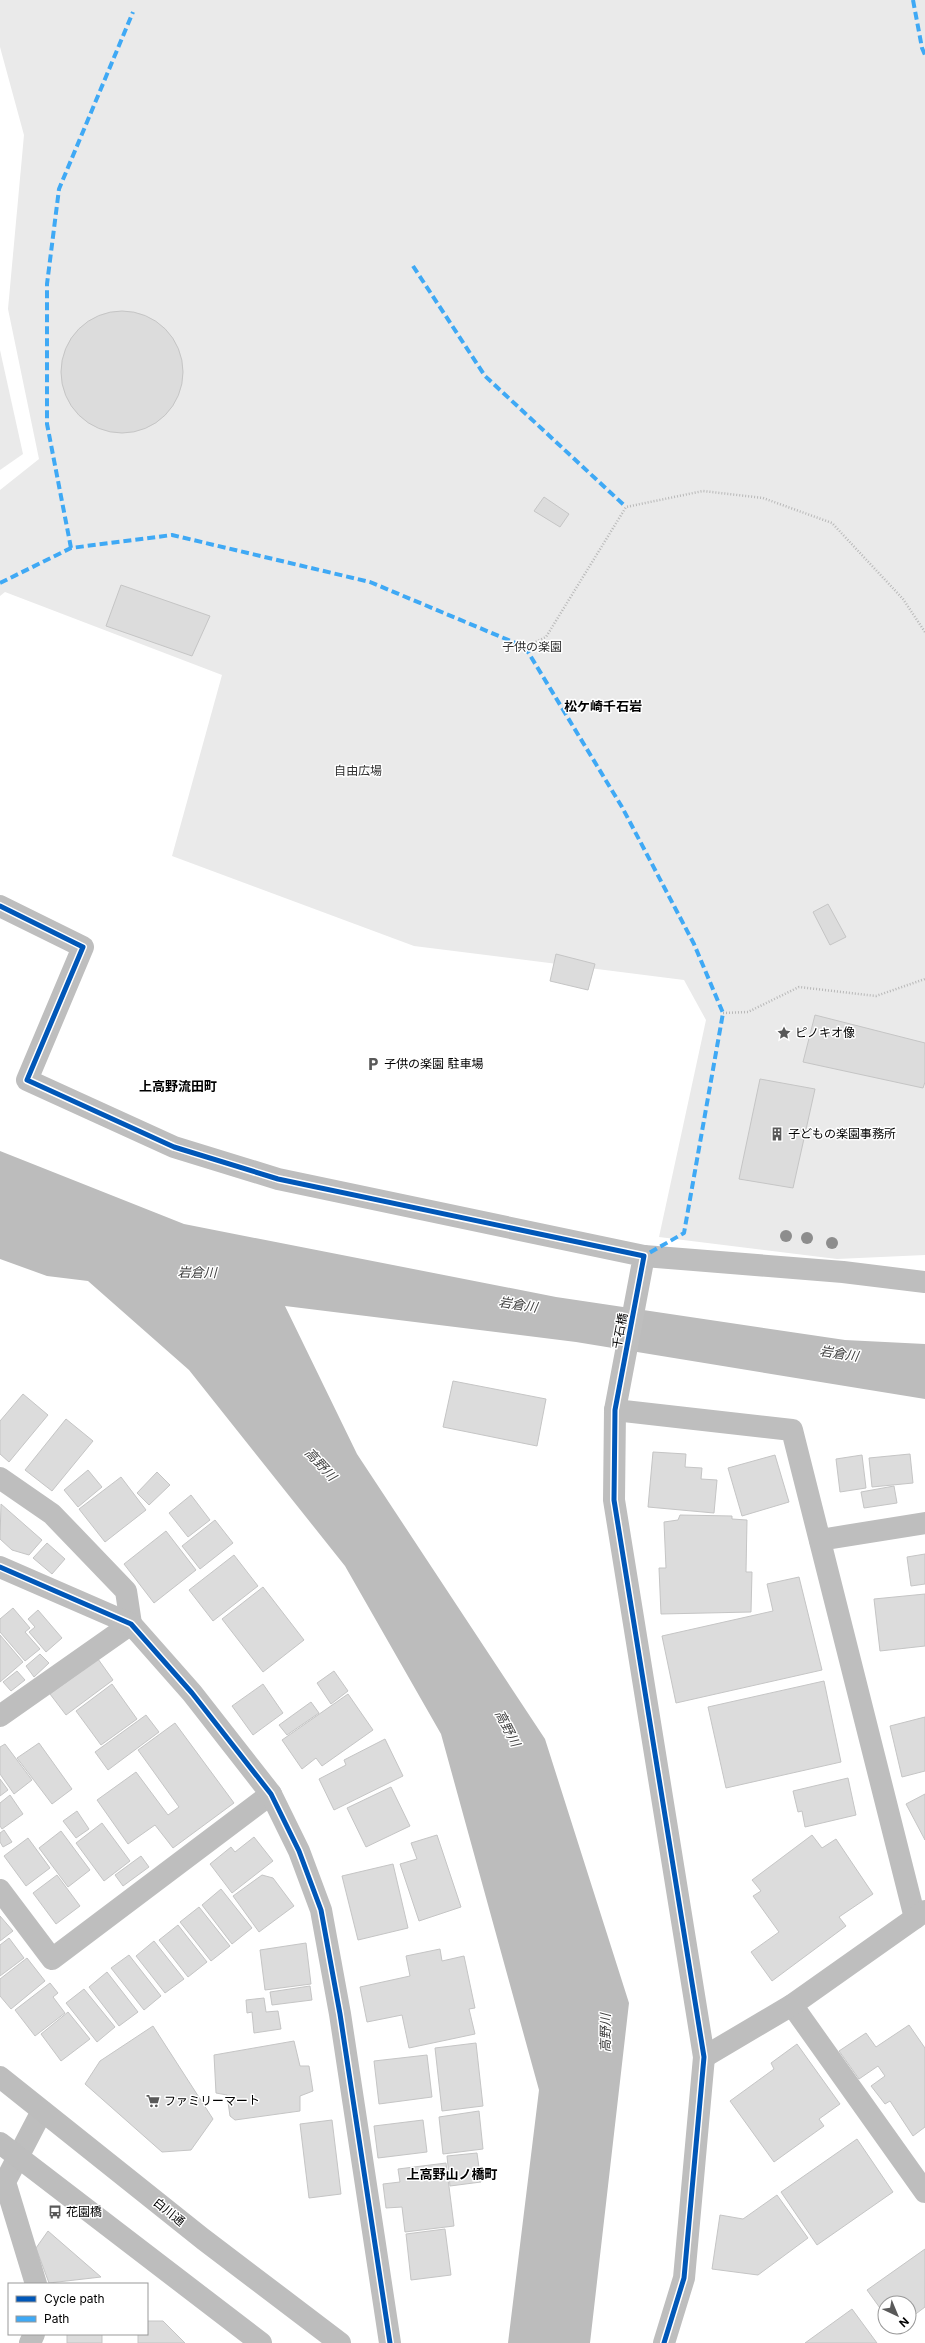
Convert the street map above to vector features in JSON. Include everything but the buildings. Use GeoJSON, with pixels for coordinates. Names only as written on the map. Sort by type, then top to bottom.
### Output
{"type":"FeatureCollection","features":[{"type":"Feature","properties":{"kind":"highway","name":"白川通"},"geometry":{"type":"LineString","coordinates":[[0,2077],[203,2239],[340,2343]]}},
{"type":"Feature","properties":{"kind":"highway"},"geometry":{"type":"LineString","coordinates":[[0,2143],[261,2343]]}},
{"type":"Feature","properties":{"kind":"street"},"geometry":{"type":"LineString","coordinates":[[0,906],[83,947],[27,1080],[174,1147],[278,1179],[644,1256],[843,1272],[925,1282]]}},
{"type":"Feature","properties":{"kind":"street","name":"千石橋"},"geometry":{"type":"LineString","coordinates":[[644,1256],[615,1410],[614,1500],[704,2057],[684,2278],[664,2343]]}},
{"type":"Feature","properties":{"kind":"street"},"geometry":{"type":"LineString","coordinates":[[615,1410],[792,1430],[920,1914],[792,2005],[704,2057]]}},
{"type":"Feature","properties":{"kind":"street"},"geometry":{"type":"LineString","coordinates":[[0,1478],[52,1514],[126,1591],[131,1624]]}},
{"type":"Feature","properties":{"kind":"street"},"geometry":{"type":"LineString","coordinates":[[820,1540],[925,1523]]}},
{"type":"Feature","properties":{"kind":"street"},"geometry":{"type":"LineString","coordinates":[[0,1567],[131,1624],[192,1693],[271,1794],[300,1851],[321,1910],[340,2014],[390,2343]]}},
{"type":"Feature","properties":{"kind":"street"},"geometry":{"type":"LineString","coordinates":[[0,1716],[131,1624]]}},
{"type":"Feature","properties":{"kind":"street"},"geometry":{"type":"LineString","coordinates":[[0,1890],[52,1959],[271,1794]]}},
{"type":"Feature","properties":{"kind":"street"},"geometry":{"type":"LineString","coordinates":[[792,2005],[925,2192]]}},
{"type":"Feature","properties":{"kind":"street"},"geometry":{"type":"LineString","coordinates":[[36,2283],[8,2198],[5,2182],[42,2111]]}},
{"type":"Feature","properties":{"kind":"path"},"geometry":{"type":"LineString","coordinates":[[525,647],[546,637],[626,507],[703,491],[762,498],[832,522],[903,599],[925,632]]}},
{"type":"Feature","properties":{"kind":"path"},"geometry":{"type":"LineString","coordinates":[[723,1013],[748,1012],[799,987],[876,996],[925,979]]}},
{"type":"Feature","properties":{"kind":"green space","name":"子供の楽園"},"geometry":{"type":"Polygon","coordinates":[[[0,0],[925,0],[925,1255],[837,1259],[659,1237],[706,1020],[684,980],[414,946],[172,856],[222,675],[5,592],[0,596],[0,490],[39,459],[8,309],[24,135],[0,47],[0,0]]]}},
{"type":"Feature","properties":{"kind":"green space"},"geometry":{"type":"Polygon","coordinates":[[[0,350],[23,454],[0,470],[0,350]]]}},
{"type":"Feature","properties":{"kind":"water"},"geometry":{"type":"Polygon","coordinates":[[[0,1151],[184,1224],[556,1297],[845,1340],[925,1344],[925,1399],[576,1342],[285,1306],[357,1454],[545,1739],[629,2003],[590,2343],[508,2343],[539,2090],[441,1734],[345,1566],[189,1370],[88,1281],[47,1276],[0,1259],[0,1151]]]}},
{"type":"Feature","properties":{"kind":"marked path"},"geometry":{"type":"LineString","coordinates":[[913,0],[922,48],[925,55]]}},
{"type":"Feature","properties":{"kind":"marked path"},"geometry":{"type":"LineString","coordinates":[[71,548],[47,424],[47,284],[59,189],[133,12]]}},
{"type":"Feature","properties":{"kind":"marked path"},"geometry":{"type":"LineString","coordinates":[[413,266],[485,376],[626,507]]}},
{"type":"Feature","properties":{"kind":"marked path"},"geometry":{"type":"LineString","coordinates":[[0,583],[71,548],[172,535],[370,582],[525,647],[622,807],[694,944],[723,1013],[684,1233],[644,1256]]}},
{"type":"Feature","properties":{"kind":"cycle path"},"geometry":{"type":"LineString","coordinates":[[0,906],[83,947],[27,1080],[174,1147],[278,1179],[644,1256],[615,1410],[614,1500],[704,2057],[684,2278],[664,2343]]}},
{"type":"Feature","properties":{"kind":"cycle path"},"geometry":{"type":"LineString","coordinates":[[0,1567],[131,1624],[192,1693],[271,1794],[299,1851],[321,1910],[340,2014],[390,2343]]}},
{"type":"Feature","properties":{"kind":"place","name":"ピノキオ像"},"geometry":{"type":"Point","coordinates":[784,1033]}},
{"type":"Feature","properties":{"kind":"place","name":"子供の楽園 駐車場"},"geometry":{"type":"Point","coordinates":[373,1064]}},
{"type":"Feature","properties":{"kind":"place","name":"子どもの楽園事務所"},"geometry":{"type":"Point","coordinates":[777,1134]}},
{"type":"Feature","properties":{"kind":"place","name":"ファミリーマート"},"geometry":{"type":"Point","coordinates":[153,2101]}},
{"type":"Feature","properties":{"kind":"place","name":"花園橋"},"geometry":{"type":"Point","coordinates":[55,2212]}},
{"type":"Feature","properties":{"kind":"district","name":"松ケ崎千石岩"},"geometry":{"type":"Point","coordinates":[603,706]}},
{"type":"Feature","properties":{"kind":"district","name":"上高野流田町"},"geometry":{"type":"Point","coordinates":[178,1086]}},
{"type":"Feature","properties":{"kind":"district","name":"上高野山ノ橋町"},"geometry":{"type":"Point","coordinates":[452,2174]}},
{"type":"Feature","properties":{"kind":"park label","name":"自由広場"},"geometry":{"type":"Point","coordinates":[358,771]}},
{"type":"Feature","properties":{"kind":"water label","name":"岩倉川"},"geometry":{"type":"Point","coordinates":[197,1272]}},
{"type":"Feature","properties":{"kind":"water label","name":"岩倉川"},"geometry":{"type":"Point","coordinates":[518,1304]}},
{"type":"Feature","properties":{"kind":"water label","name":"岩倉川"},"geometry":{"type":"Point","coordinates":[839,1353]}},
{"type":"Feature","properties":{"kind":"water label","name":"高野川"},"geometry":{"type":"Point","coordinates":[321,1464]}},
{"type":"Feature","properties":{"kind":"water label","name":"高野川"},"geometry":{"type":"Point","coordinates":[508,1728]}},
{"type":"Feature","properties":{"kind":"water label","name":"高野川"},"geometry":{"type":"Point","coordinates":[605,2033]}}]}
